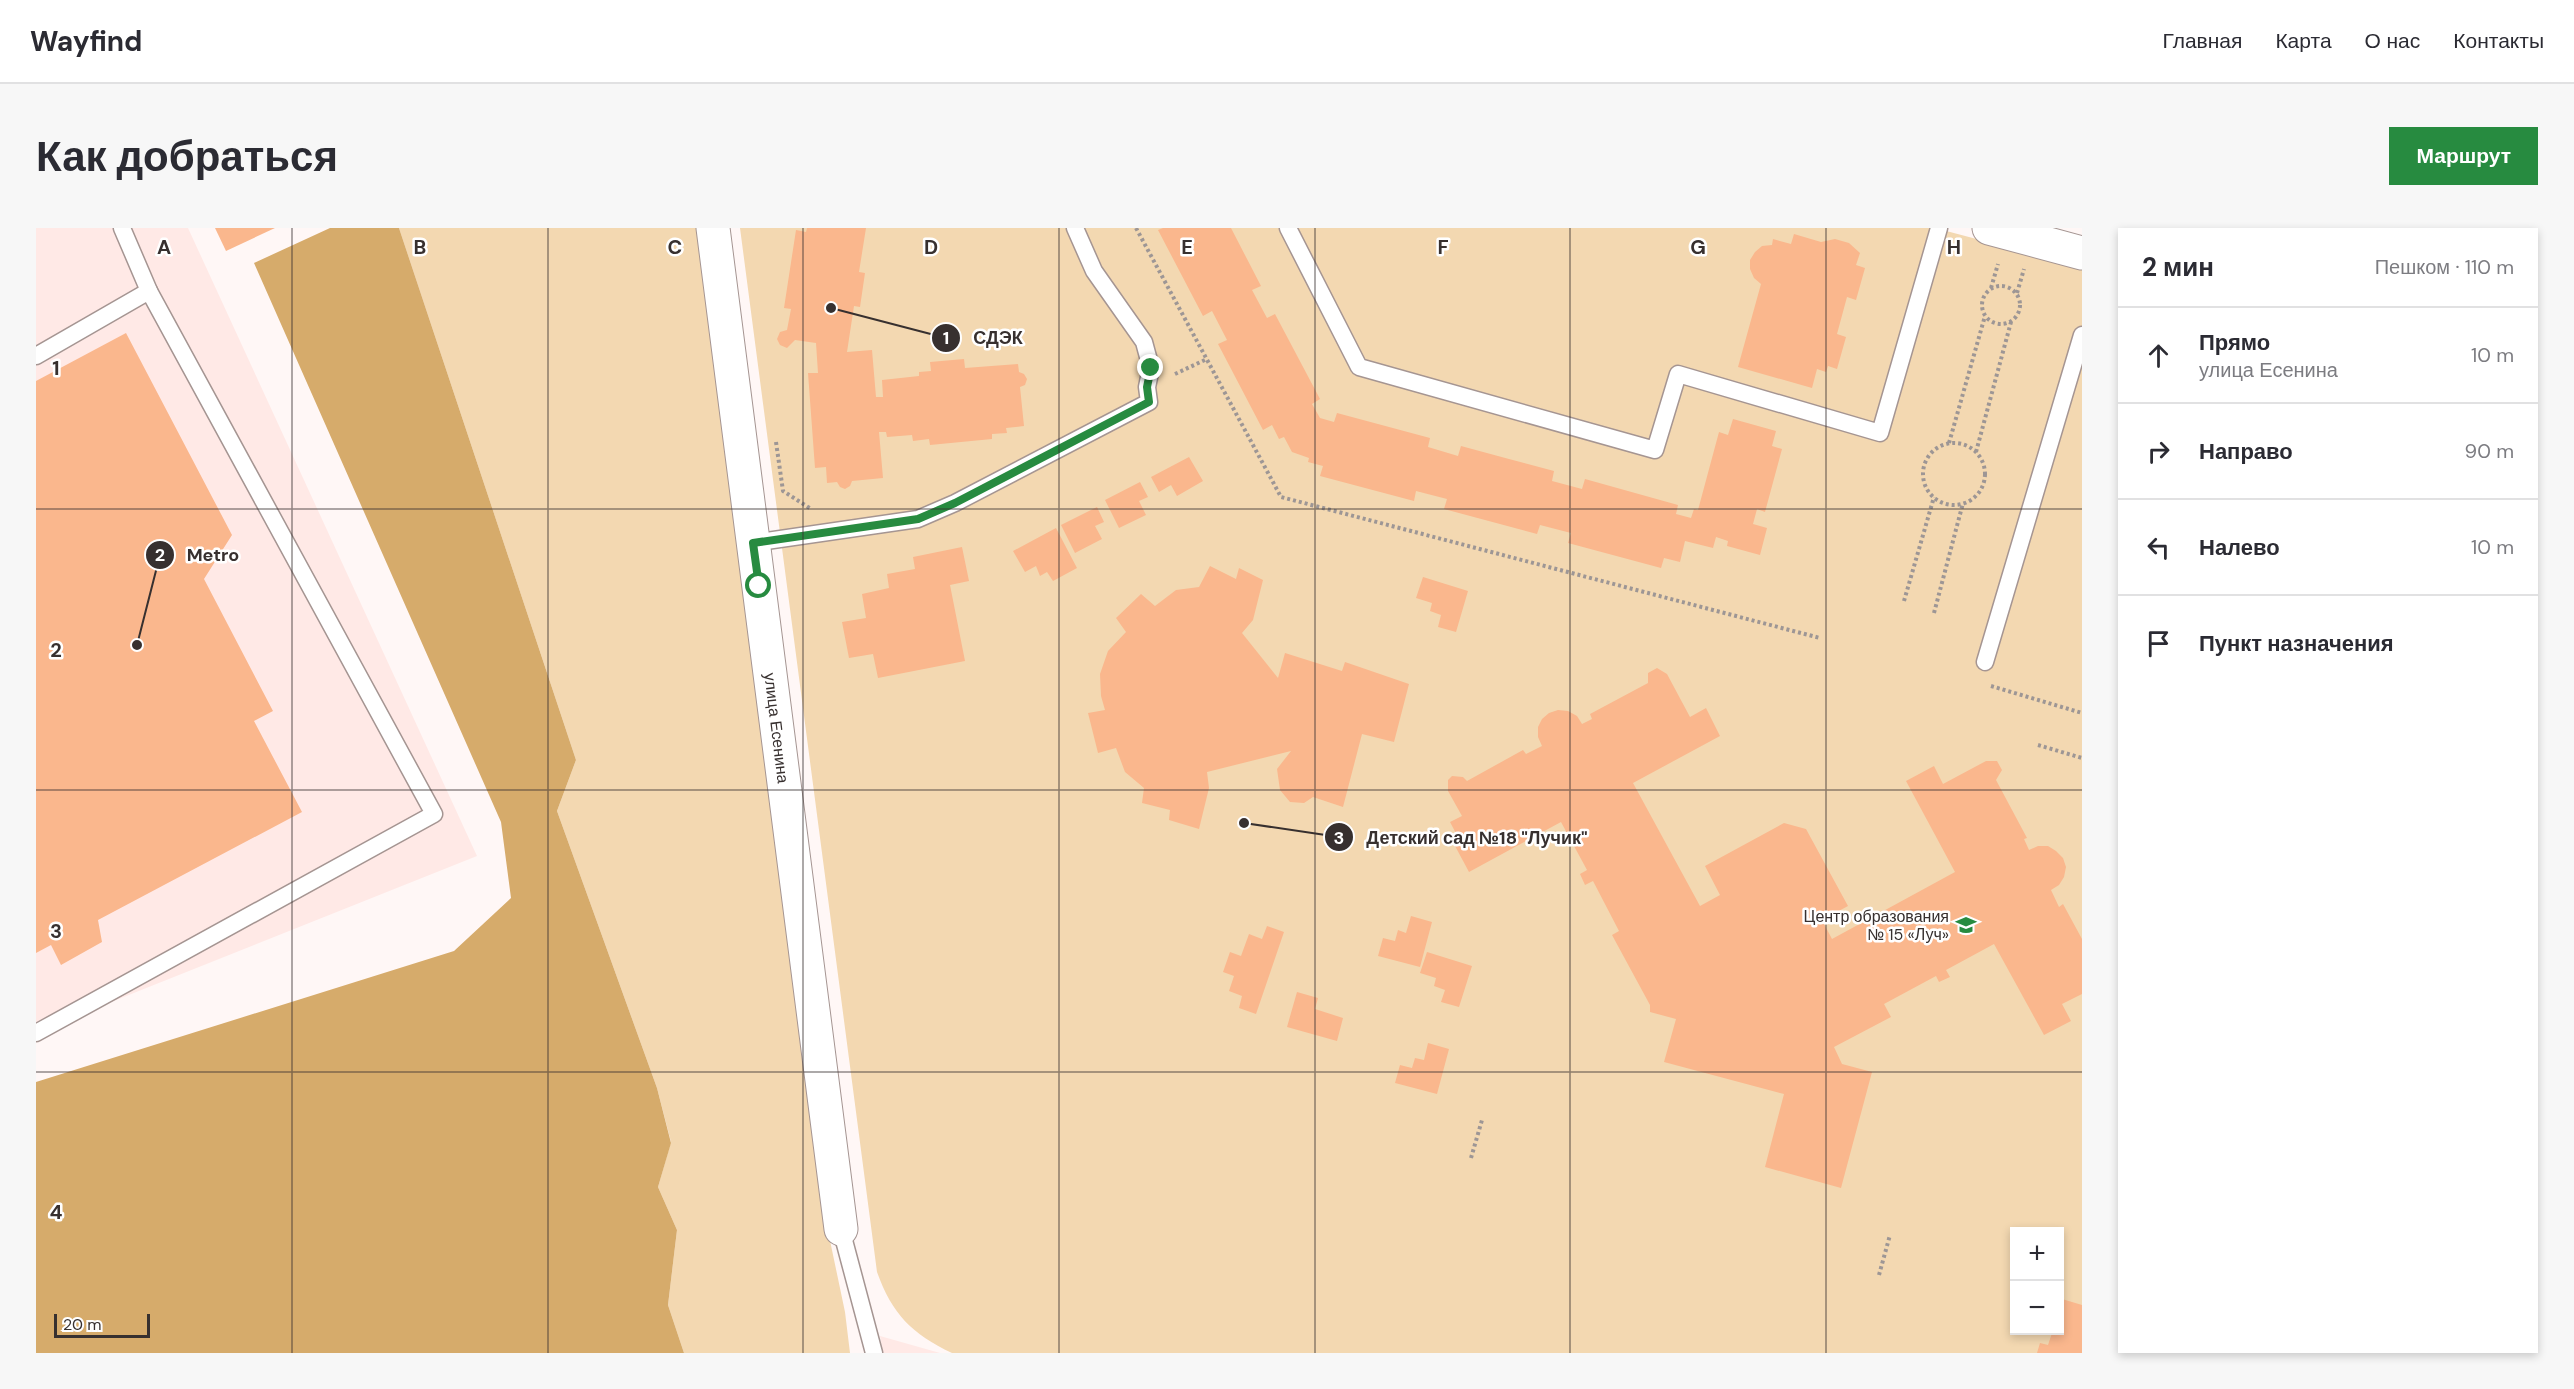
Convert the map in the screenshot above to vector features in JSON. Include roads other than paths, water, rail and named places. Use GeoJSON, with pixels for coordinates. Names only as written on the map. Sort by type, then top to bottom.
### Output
{"type":"FeatureCollection","features":[{"type":"Feature","properties":{"kind":"street","name":"улица Есенина"},"geometry":{"type":"LineString","coordinates":[[713,228],[842,1229]]}},
{"type":"Feature","properties":{"kind":"street"},"geometry":{"type":"LineString","coordinates":[[1989,228],[2082,253]]}},
{"type":"Feature","properties":{"kind":"lane"},"geometry":{"type":"LineString","coordinates":[[36,1033],[434,814],[149,291],[122,228]]}},
{"type":"Feature","properties":{"kind":"lane"},"geometry":{"type":"LineString","coordinates":[[753,543],[918,519],[955,503],[1149,402],[1147,387],[1151,368],[1144,342],[1094,271],[1075,228]]}},
{"type":"Feature","properties":{"kind":"lane"},"geometry":{"type":"LineString","coordinates":[[1288,228],[1359,366],[1655,450],[1678,374],[1880,433],[1939,228]]}},
{"type":"Feature","properties":{"kind":"lane"},"geometry":{"type":"LineString","coordinates":[[36,356],[149,291]]}},
{"type":"Feature","properties":{"kind":"lane"},"geometry":{"type":"LineString","coordinates":[[1985,662],[2082,335]]}},
{"type":"Feature","properties":{"kind":"lane"},"geometry":{"type":"LineString","coordinates":[[842,1229],[874,1353]]}},
{"type":"Feature","properties":{"kind":"place","name":"СДЭК"},"geometry":{"type":"Point","coordinates":[831,308]}},
{"type":"Feature","properties":{"kind":"place","name":"Metro"},"geometry":{"type":"Point","coordinates":[137,645]}},
{"type":"Feature","properties":{"kind":"place","name":"Детский сад №18 \"Лучик\""},"geometry":{"type":"Point","coordinates":[1244,823]}},
{"type":"Feature","properties":{"kind":"place","name":"Центр образования № 15 «Луч»"},"geometry":{"type":"Point","coordinates":[1966,925]}}]}
